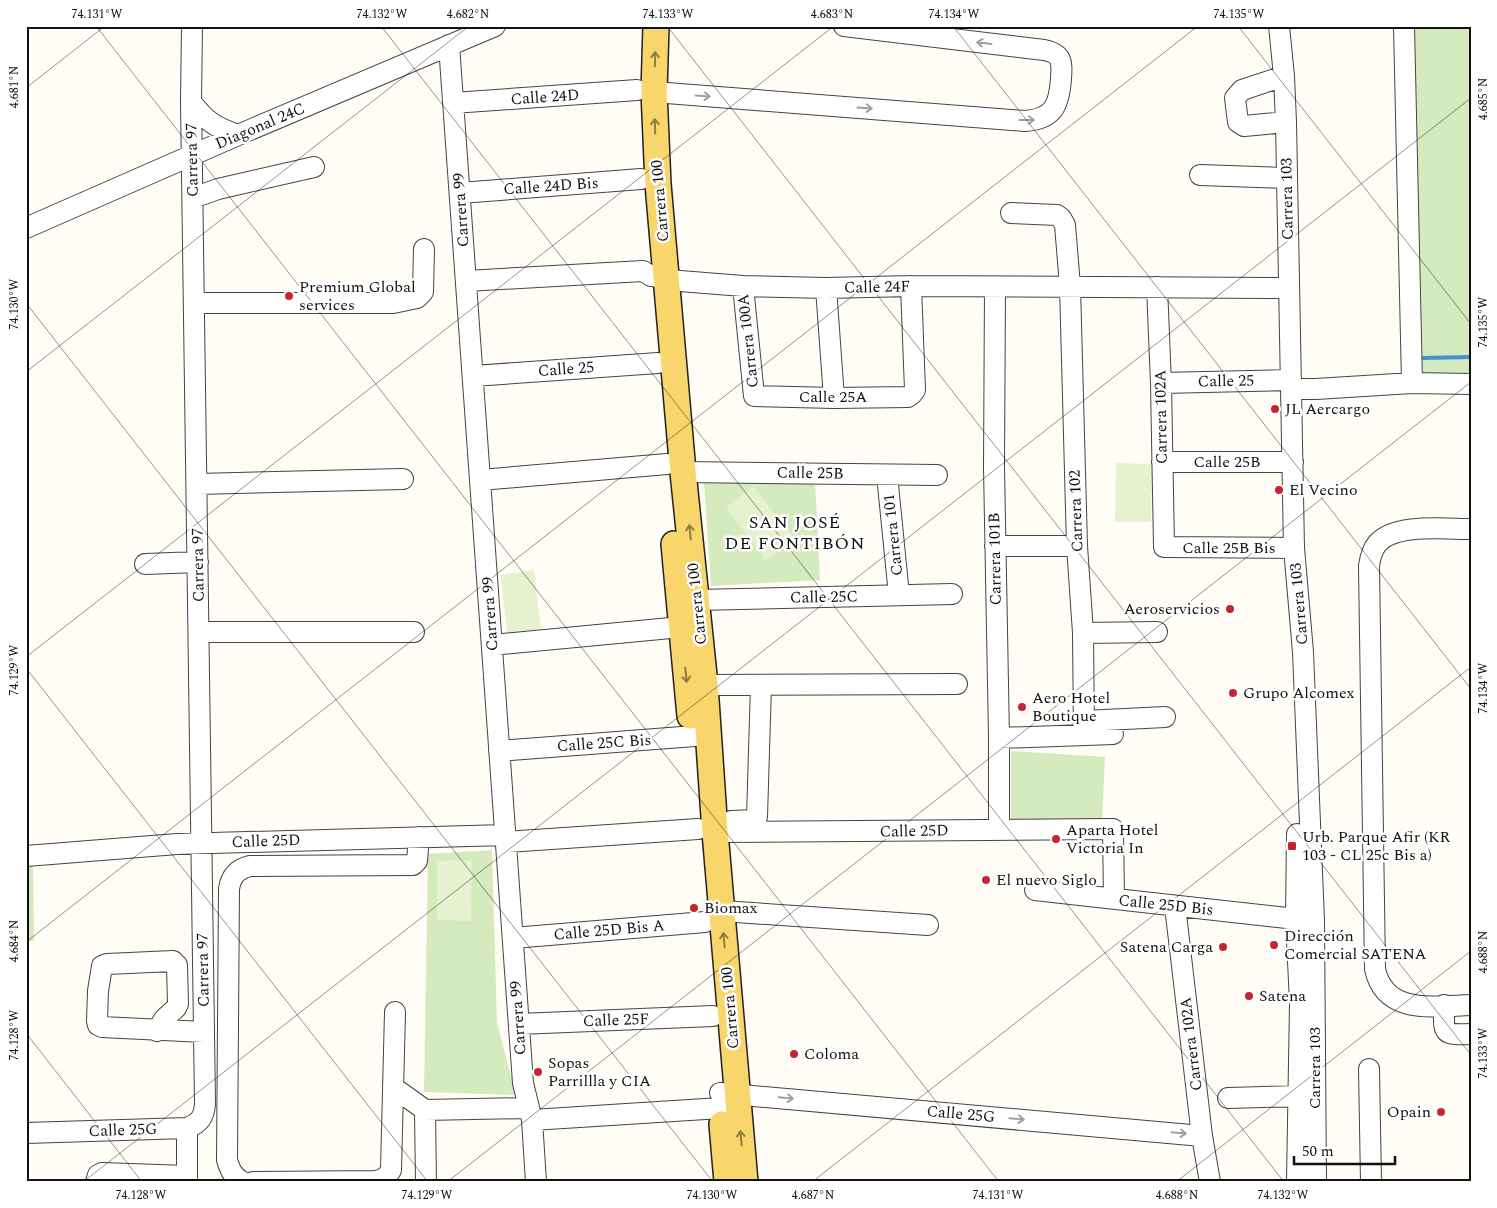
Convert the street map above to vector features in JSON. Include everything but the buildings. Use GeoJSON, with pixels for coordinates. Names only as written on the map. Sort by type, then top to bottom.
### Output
{"type":"FeatureCollection","features":[{"type":"Feature","properties":{"kind":"main road","name":"Carrera 100"},"geometry":{"type":"LineString","coordinates":[[639,26],[658,184],[658,363],[697,600],[705,685],[700,736]]}},
{"type":"Feature","properties":{"kind":"main road","name":"Carrera 100"},"geometry":{"type":"LineString","coordinates":[[656,26],[638,140],[641,179],[659,277],[675,468],[681,626],[700,736],[709,828],[726,1098],[727,1182]]}},
{"type":"Feature","properties":{"kind":"main road","name":"Carrera 100"},"geometry":{"type":"LineString","coordinates":[[714,916],[713,1016],[726,1098],[745,1182]]}},
{"type":"Feature","properties":{"kind":"street","name":"Carrera 97"},"geometry":{"type":"LineString","coordinates":[[187,1128],[201,1120],[205,1104],[193,198],[192,156],[187,106],[192,26]]}},
{"type":"Feature","properties":{"kind":"street","name":"Diagonal 24C"},"geometry":{"type":"LineString","coordinates":[[26,228],[238,135],[449,46],[469,32],[495,26]]}},
{"type":"Feature","properties":{"kind":"street","name":"Calle 24D"},"geometry":{"type":"LineString","coordinates":[[453,103],[646,91],[1025,121],[1039,120],[1056,106],[1060,96],[1062,64],[1060,58],[1054,52],[844,26]]}},
{"type":"Feature","properties":{"kind":"street","name":"Carrera 103"},"geometry":{"type":"LineString","coordinates":[[1279,26],[1286,122],[1294,548],[1303,652],[1314,922],[1316,1182]]}},
{"type":"Feature","properties":{"kind":"street"},"geometry":{"type":"LineString","coordinates":[[1404,26],[1412,384]]}},
{"type":"Feature","properties":{"kind":"street","name":"Carrera 99"},"geometry":{"type":"LineString","coordinates":[[449,46],[523,1083],[530,1114],[536,1182]]}},
{"type":"Feature","properties":{"kind":"street"},"geometry":{"type":"LineString","coordinates":[[1284,76],[1242,90],[1235,98],[1238,122],[1244,126],[1286,122]]}},
{"type":"Feature","properties":{"kind":"street"},"geometry":{"type":"LineString","coordinates":[[187,106],[210,123],[238,135]]}},
{"type":"Feature","properties":{"kind":"street"},"geometry":{"type":"LineString","coordinates":[[193,198],[218,190],[314,167]]}},
{"type":"Feature","properties":{"kind":"street"},"geometry":{"type":"LineString","coordinates":[[1200,175],[1287,178]]}},
{"type":"Feature","properties":{"kind":"street","name":"Calle 24D Bis"},"geometry":{"type":"LineString","coordinates":[[460,193],[641,179]]}},
{"type":"Feature","properties":{"kind":"street","name":"Carrera 102"},"geometry":{"type":"LineString","coordinates":[[1011,214],[1057,215],[1065,226],[1070,286],[1077,546],[1083,633],[1084,728]]}},
{"type":"Feature","properties":{"kind":"street"},"geometry":{"type":"LineString","coordinates":[[194,303],[392,303],[417,298],[423,292],[424,249]]}},
{"type":"Feature","properties":{"kind":"street","name":"Calle 24F"},"geometry":{"type":"LineString","coordinates":[[466,281],[643,271],[659,277],[743,286],[826,288],[911,286],[1289,288]]}},
{"type":"Feature","properties":{"kind":"street","name":"Carrera 100A"},"geometry":{"type":"LineString","coordinates":[[743,286],[754,396]]}},
{"type":"Feature","properties":{"kind":"street","name":"Calle 25A"},"geometry":{"type":"LineString","coordinates":[[754,396],[908,397],[914,390],[911,286]]}},
{"type":"Feature","properties":{"kind":"street","name":"Carrera 101B"},"geometry":{"type":"LineString","coordinates":[[996,287],[995,546],[999,830]]}},
{"type":"Feature","properties":{"kind":"street","name":"Carrera 102A"},"geometry":{"type":"LineString","coordinates":[[1157,287],[1164,547]]}},
{"type":"Feature","properties":{"kind":"street"},"geometry":{"type":"LineString","coordinates":[[826,288],[834,398]]}},
{"type":"Feature","properties":{"kind":"street","name":"Calle 25"},"geometry":{"type":"LineString","coordinates":[[473,376],[658,363]]}},
{"type":"Feature","properties":{"kind":"street","name":"Calle 25"},"geometry":{"type":"LineString","coordinates":[[1161,383],[1291,384],[1316,389],[1412,384],[1471,384]]}},
{"type":"Feature","properties":{"kind":"street","name":"Calle 25B"},"geometry":{"type":"LineString","coordinates":[[1162,462],[1293,462]]}},
{"type":"Feature","properties":{"kind":"street","name":"Calle 25B"},"geometry":{"type":"LineString","coordinates":[[480,480],[675,468],[937,475]]}},
{"type":"Feature","properties":{"kind":"street","name":"Carrera 101"},"geometry":{"type":"LineString","coordinates":[[887,475],[899,595]]}},
{"type":"Feature","properties":{"kind":"street"},"geometry":{"type":"LineString","coordinates":[[197,484],[404,480]]}},
{"type":"Feature","properties":{"kind":"street"},"geometry":{"type":"LineString","coordinates":[[1471,529],[1407,529],[1393,533],[1376,545],[1369,566],[1375,968],[1380,984],[1385,991],[1395,999],[1410,1005],[1471,1005]]}},
{"type":"Feature","properties":{"kind":"street"},"geometry":{"type":"LineString","coordinates":[[995,546],[1077,546]]}},
{"type":"Feature","properties":{"kind":"street","name":"Calle 25B Bis"},"geometry":{"type":"LineString","coordinates":[[1164,547],[1294,548]]}},
{"type":"Feature","properties":{"kind":"street"},"geometry":{"type":"LineString","coordinates":[[145,564],[198,562]]}},
{"type":"Feature","properties":{"kind":"street","name":"Calle 25C"},"geometry":{"type":"LineString","coordinates":[[697,600],[952,594]]}},
{"type":"Feature","properties":{"kind":"street"},"geometry":{"type":"LineString","coordinates":[[492,645],[681,626]]}},
{"type":"Feature","properties":{"kind":"street"},"geometry":{"type":"LineString","coordinates":[[199,632],[414,632]]}},
{"type":"Feature","properties":{"kind":"street"},"geometry":{"type":"LineString","coordinates":[[1083,633],[1157,632]]}},
{"type":"Feature","properties":{"kind":"street"},"geometry":{"type":"LineString","coordinates":[[705,685],[957,684]]}},
{"type":"Feature","properties":{"kind":"street"},"geometry":{"type":"LineString","coordinates":[[709,828],[754,820],[757,817],[761,685]]}},
{"type":"Feature","properties":{"kind":"street"},"geometry":{"type":"LineString","coordinates":[[999,738],[1165,717]]}},
{"type":"Feature","properties":{"kind":"street"},"geometry":{"type":"LineString","coordinates":[[1084,728],[1113,734]]}},
{"type":"Feature","properties":{"kind":"street","name":"Calle 25C Bis"},"geometry":{"type":"LineString","coordinates":[[499,751],[700,736]]}},
{"type":"Feature","properties":{"kind":"street","name":"Calle 25D"},"geometry":{"type":"LineString","coordinates":[[26,856],[177,844],[420,837],[505,839],[709,828],[1113,829],[1114,899]]}},
{"type":"Feature","properties":{"kind":"street","name":"Carrera 103"},"geometry":{"type":"LineString","coordinates":[[1297,834],[1296,919],[1300,1002],[1297,1182]]}},
{"type":"Feature","properties":{"kind":"street"},"geometry":{"type":"LineString","coordinates":[[243,1182],[236,1178],[227,1160],[230,881],[234,874],[242,868],[250,866],[412,865],[417,861],[420,837]]}},
{"type":"Feature","properties":{"kind":"street","name":"Calle 25D Bis"},"geometry":{"type":"LineString","coordinates":[[1035,890],[1296,919]]}},
{"type":"Feature","properties":{"kind":"street","name":"Carrera 102A"},"geometry":{"type":"LineString","coordinates":[[1175,906],[1202,1136],[1210,1182]]}},
{"type":"Feature","properties":{"kind":"street","name":"Calle 25D Bis A"},"geometry":{"type":"LineString","coordinates":[[512,938],[714,916],[928,925]]}},
{"type":"Feature","properties":{"kind":"street"},"geometry":{"type":"LineString","coordinates":[[157,1030],[164,1018],[178,1004],[177,965],[175,962],[107,964],[102,966],[98,991],[96,1021],[98,1025],[102,1027],[157,1030],[204,1032]]}},
{"type":"Feature","properties":{"kind":"street"},"geometry":{"type":"LineString","coordinates":[[1444,1006],[1444,1028],[1447,1032],[1451,1034],[1471,1034]]}},
{"type":"Feature","properties":{"kind":"street"},"geometry":{"type":"LineString","coordinates":[[253,1182],[376,1181],[385,1179],[392,1170],[395,1012]]}},
{"type":"Feature","properties":{"kind":"street","name":"Calle 25F"},"geometry":{"type":"LineString","coordinates":[[519,1024],[713,1016]]}},
{"type":"Feature","properties":{"kind":"street"},"geometry":{"type":"LineString","coordinates":[[1369,1069],[1371,1182]]}},
{"type":"Feature","properties":{"kind":"street"},"geometry":{"type":"LineString","coordinates":[[393,1087],[425,1110],[426,1182]]}},
{"type":"Feature","properties":{"kind":"street"},"geometry":{"type":"LineString","coordinates":[[1228,1098],[1298,1096]]}},
{"type":"Feature","properties":{"kind":"street","name":"Calle 25G"},"geometry":{"type":"LineString","coordinates":[[425,1110],[530,1114],[726,1098],[1202,1136]]}},
{"type":"Feature","properties":{"kind":"street"},"geometry":{"type":"LineString","coordinates":[[96,1182],[98,1175],[102,1174],[187,1179],[187,1128]]}},
{"type":"Feature","properties":{"kind":"street","name":"Calle 25G"},"geometry":{"type":"LineString","coordinates":[[26,1133],[187,1128]]}},
{"type":"Feature","properties":{"kind":"green space"},"geometry":{"type":"Polygon","coordinates":[[[1409,26],[1471,26],[1471,381],[1416,382],[1409,26]]]}},
{"type":"Feature","properties":{"kind":"green space"},"geometry":{"type":"Polygon","coordinates":[[[1116,463],[1152,464],[1151,522],[1115,522],[1116,463]]]}},
{"type":"Feature","properties":{"kind":"green space"},"geometry":{"type":"Polygon","coordinates":[[[815,478],[820,580],[711,586],[704,483],[815,478]]]}},
{"type":"Feature","properties":{"kind":"green space"},"geometry":{"type":"Polygon","coordinates":[[[753,486],[794,538],[766,560],[726,507],[753,486]]]}},
{"type":"Feature","properties":{"kind":"green space"},"geometry":{"type":"Polygon","coordinates":[[[534,570],[541,629],[507,633],[500,575],[534,570]]]}},
{"type":"Feature","properties":{"kind":"green space"},"geometry":{"type":"Polygon","coordinates":[[[1011,751],[1105,757],[1102,822],[1011,820],[1011,751]]]}},
{"type":"Feature","properties":{"kind":"green space"},"geometry":{"type":"Polygon","coordinates":[[[492,850],[497,1023],[516,1095],[424,1092],[428,854],[492,850]]]}},
{"type":"Feature","properties":{"kind":"green space"},"geometry":{"type":"Polygon","coordinates":[[[472,860],[471,921],[437,920],[437,861],[472,860]]]}},
{"type":"Feature","properties":{"kind":"green space"},"geometry":{"type":"Polygon","coordinates":[[[26,864],[33,864],[34,941],[26,941],[26,864]]]}},
{"type":"Feature","properties":{"kind":"waterway"},"geometry":{"type":"LineString","coordinates":[[1423,358],[1471,357]]}},
{"type":"Feature","properties":{"kind":"place","name":"Premium Global services"},"geometry":{"type":"Point","coordinates":[289,296]}},
{"type":"Feature","properties":{"kind":"place","name":"JL Aercargo"},"geometry":{"type":"Point","coordinates":[1275,409]}},
{"type":"Feature","properties":{"kind":"place","name":"El Vecino"},"geometry":{"type":"Point","coordinates":[1279,490]}},
{"type":"Feature","properties":{"kind":"place","name":"Aeroservicios"},"geometry":{"type":"Point","coordinates":[1230,609]}},
{"type":"Feature","properties":{"kind":"place","name":"Grupo Alcomex"},"geometry":{"type":"Point","coordinates":[1233,693]}},
{"type":"Feature","properties":{"kind":"place","name":"Aero Hotel Boutique"},"geometry":{"type":"Point","coordinates":[1022,707]}},
{"type":"Feature","properties":{"kind":"place","name":"Aparta Hotel Victoria In"},"geometry":{"type":"Point","coordinates":[1056,839]}},
{"type":"Feature","properties":{"kind":"place","name":"Urb. Parque Afir (KR 103 - CL 25c Bis a)"},"geometry":{"type":"Point","coordinates":[1292,846]}},
{"type":"Feature","properties":{"kind":"place","name":"El nuevo Siglo"},"geometry":{"type":"Point","coordinates":[986,880]}},
{"type":"Feature","properties":{"kind":"place","name":"Biomax"},"geometry":{"type":"Point","coordinates":[694,908]}},
{"type":"Feature","properties":{"kind":"place","name":"Dirección Comercial SATENA"},"geometry":{"type":"Point","coordinates":[1274,945]}},
{"type":"Feature","properties":{"kind":"place","name":"Satena Carga"},"geometry":{"type":"Point","coordinates":[1223,947]}},
{"type":"Feature","properties":{"kind":"place","name":"Satena"},"geometry":{"type":"Point","coordinates":[1249,996]}},
{"type":"Feature","properties":{"kind":"place","name":"Coloma"},"geometry":{"type":"Point","coordinates":[794,1054]}},
{"type":"Feature","properties":{"kind":"place","name":"Sopas Parrillla y CIA"},"geometry":{"type":"Point","coordinates":[538,1072]}},
{"type":"Feature","properties":{"kind":"place","name":"Opain"},"geometry":{"type":"Point","coordinates":[1441,1112]}},
{"type":"Feature","properties":{"kind":"district","name":"SAN JOSÉ DE FONTIBÓN"},"geometry":{"type":"Point","coordinates":[795,532]}}]}
